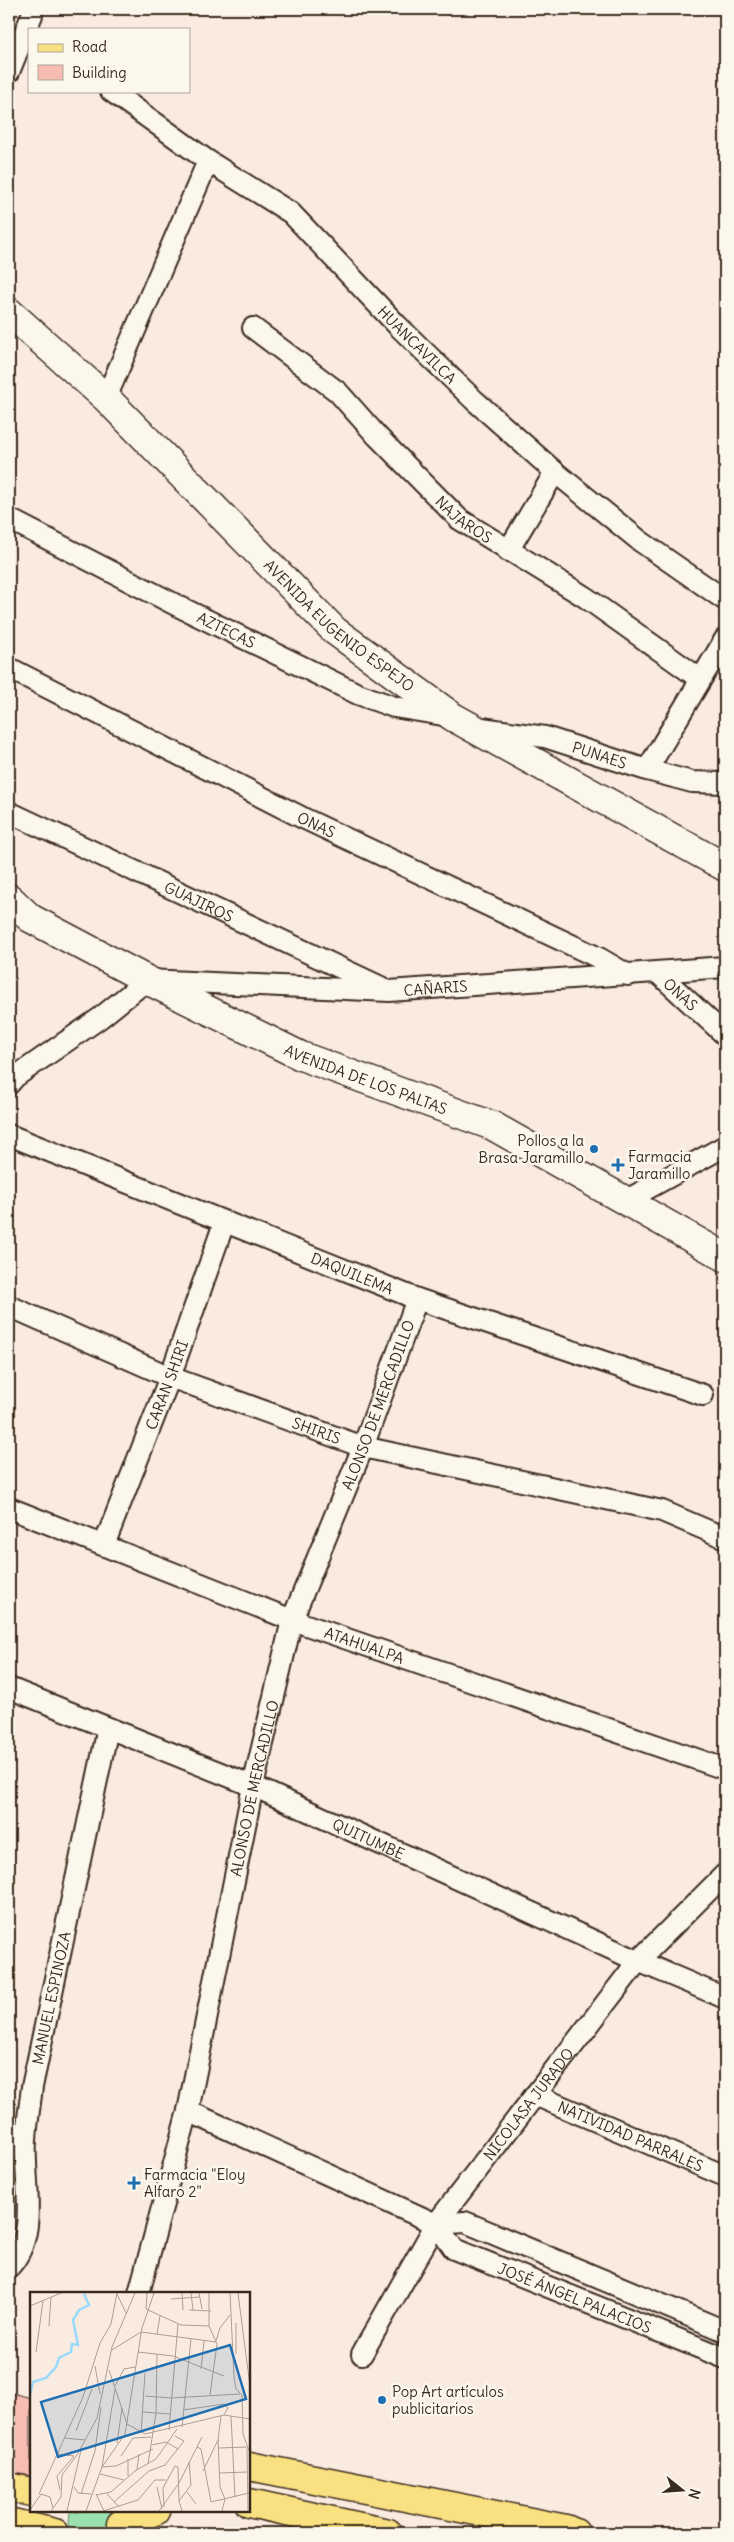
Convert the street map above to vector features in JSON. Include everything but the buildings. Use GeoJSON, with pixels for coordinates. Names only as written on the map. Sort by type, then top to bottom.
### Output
{"type":"FeatureCollection","features":[{"type":"Feature","properties":{"kind":"main road","name":"AVENIDA EUGENIO ESPEJO"},"geometry":{"type":"LineString","coordinates":[[9,312],[106,398],[336,631],[463,722],[725,867]]}},
{"type":"Feature","properties":{"kind":"main road","name":"AVENIDA DE LOS PALTAS"},"geometry":{"type":"LineString","coordinates":[[9,898],[30,918],[146,980],[301,1056],[493,1126],[725,1257]]}},
{"type":"Feature","properties":{"kind":"main road"},"geometry":{"type":"LineString","coordinates":[[250,2466],[566,2529],[575,2533]]}},
{"type":"Feature","properties":{"kind":"main road"},"geometry":{"type":"LineString","coordinates":[[9,2487],[30,2492]]}},
{"type":"Feature","properties":{"kind":"main road"},"geometry":{"type":"LineString","coordinates":[[250,2503],[388,2533]]}},
{"type":"Feature","properties":{"kind":"main road"},"geometry":{"type":"LineString","coordinates":[[63,2512],[62,2527],[65,2533]]}},
{"type":"Feature","properties":{"kind":"main road"},"geometry":{"type":"LineString","coordinates":[[119,2523],[151,2512]]}},
{"type":"Feature","properties":{"kind":"main road"},"geometry":{"type":"LineString","coordinates":[[9,2522],[55,2533]]}},
{"type":"Feature","properties":{"kind":"street"},"geometry":{"type":"LineString","coordinates":[[9,72],[28,30]]}},
{"type":"Feature","properties":{"kind":"street","name":"HUANCAVILCA"},"geometry":{"type":"LineString","coordinates":[[113,92],[208,161],[291,213],[397,325],[474,400],[555,472],[640,541],[725,600]]}},
{"type":"Feature","properties":{"kind":"street"},"geometry":{"type":"LineString","coordinates":[[106,398],[208,161]]}},
{"type":"Feature","properties":{"kind":"street"},"geometry":{"type":"LineString","coordinates":[[9,325],[35,335]]}},
{"type":"Feature","properties":{"kind":"street","name":"NAJAROS"},"geometry":{"type":"LineString","coordinates":[[253,328],[338,392],[412,474],[458,519],[585,597],[700,679]]}},
{"type":"Feature","properties":{"kind":"street"},"geometry":{"type":"LineString","coordinates":[[508,551],[555,472]]}},
{"type":"Feature","properties":{"kind":"street","name":"AZTECAS"},"geometry":{"type":"LineString","coordinates":[[9,519],[178,606],[358,694],[394,707],[463,722]]}},
{"type":"Feature","properties":{"kind":"street"},"geometry":{"type":"LineString","coordinates":[[647,770],[725,639]]}},
{"type":"Feature","properties":{"kind":"street","name":"ONAS"},"geometry":{"type":"LineString","coordinates":[[9,668],[294,813],[599,958],[628,975]]}},
{"type":"Feature","properties":{"kind":"street","name":"PUNAES"},"geometry":{"type":"LineString","coordinates":[[463,722],[545,737],[647,770],[692,782],[725,783]]}},
{"type":"Feature","properties":{"kind":"street","name":"GUAJIROS"},"geometry":{"type":"LineString","coordinates":[[9,812],[389,992]]}},
{"type":"Feature","properties":{"kind":"street","name":"CAÑARIS"},"geometry":{"type":"LineString","coordinates":[[146,980],[389,992],[725,967]]}},
{"type":"Feature","properties":{"kind":"street","name":"ONAS"},"geometry":{"type":"LineString","coordinates":[[658,973],[725,1035]]}},
{"type":"Feature","properties":{"kind":"street"},"geometry":{"type":"LineString","coordinates":[[9,1084],[15,1077],[100,1018],[146,980]]}},
{"type":"Feature","properties":{"kind":"street","name":"DAQUILEMA"},"geometry":{"type":"LineString","coordinates":[[9,1135],[417,1299],[703,1395]]}},
{"type":"Feature","properties":{"kind":"street"},"geometry":{"type":"LineString","coordinates":[[625,1201],[725,1146]]}},
{"type":"Feature","properties":{"kind":"street","name":"CARAN SHIRI"},"geometry":{"type":"LineString","coordinates":[[104,1545],[170,1377],[224,1223]]}},
{"type":"Feature","properties":{"kind":"street","name":"ALONSO DE MERCADILLO"},"geometry":{"type":"LineString","coordinates":[[138,2292],[188,2111],[253,1786],[292,1620],[363,1447],[417,1299]]}},
{"type":"Feature","properties":{"kind":"street","name":"SHIRIS"},"geometry":{"type":"LineString","coordinates":[[9,1306],[170,1377],[363,1447],[662,1511],[725,1538]]}},
{"type":"Feature","properties":{"kind":"street","name":"ATAHUALPA"},"geometry":{"type":"LineString","coordinates":[[9,1508],[292,1620],[725,1769]]}},
{"type":"Feature","properties":{"kind":"street","name":"QUITUMBE"},"geometry":{"type":"LineString","coordinates":[[9,1688],[253,1786],[638,1961],[725,1998]]}},
{"type":"Feature","properties":{"kind":"street","name":"MANUEL ESPINOZA"},"geometry":{"type":"LineString","coordinates":[[9,2267],[22,2246],[28,2225],[26,2142],[32,2087],[108,1728]]}},
{"type":"Feature","properties":{"kind":"street","name":"NICOLASA JURADO"},"geometry":{"type":"LineString","coordinates":[[362,2354],[436,2224],[638,1961],[725,1874]]}},
{"type":"Feature","properties":{"kind":"street","name":"NATIVIDAD PARRALES"},"geometry":{"type":"LineString","coordinates":[[535,2095],[725,2176]]}},
{"type":"Feature","properties":{"kind":"street","name":"JOSÉ ÁNGEL PALACIOS"},"geometry":{"type":"LineString","coordinates":[[188,2111],[436,2224],[465,2222],[725,2331]]}},
{"type":"Feature","properties":{"kind":"street","name":"JOSÉ ÁNGEL PALACIOS"},"geometry":{"type":"LineString","coordinates":[[436,2224],[454,2249],[725,2358]]}},
{"type":"Feature","properties":{"kind":"green space"},"geometry":{"type":"Polygon","coordinates":[[[70,2512],[113,2512],[113,2522],[109,2533],[74,2533],[69,2524],[70,2512]]]}},
{"type":"Feature","properties":{"kind":"place","name":"Pollos a la Brasa Jaramillo"},"geometry":{"type":"Point","coordinates":[594,1149]}},
{"type":"Feature","properties":{"kind":"place","name":"Farmacia Jaramillo"},"geometry":{"type":"Point","coordinates":[618,1165]}},
{"type":"Feature","properties":{"kind":"place","name":"Farmacia \"Eloy Alfaro 2\""},"geometry":{"type":"Point","coordinates":[134,2183]}},
{"type":"Feature","properties":{"kind":"place","name":"Pop Art artículos publicitarios"},"geometry":{"type":"Point","coordinates":[382,2400]}}]}
